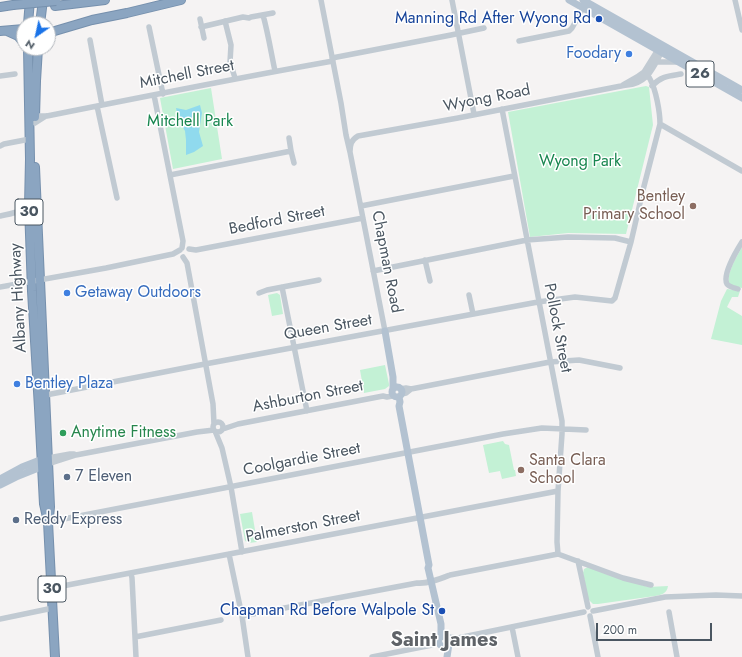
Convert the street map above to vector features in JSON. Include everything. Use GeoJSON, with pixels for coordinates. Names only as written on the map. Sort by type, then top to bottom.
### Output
{"type":"FeatureCollection","features":[{"type":"Feature","properties":{"kind":"highway"},"geometry":{"type":"LineString","coordinates":[[29,16],[30,0]]}},
{"type":"Feature","properties":{"kind":"highway"},"geometry":{"type":"LineString","coordinates":[[41,16],[43,0]]}},
{"type":"Feature","properties":{"kind":"highway"},"geometry":{"type":"LineString","coordinates":[[0,12],[13,8],[58,2],[105,0]]}},
{"type":"Feature","properties":{"kind":"highway"},"geometry":{"type":"LineString","coordinates":[[56,30],[92,20],[181,0]]}},
{"type":"Feature","properties":{"kind":"highway"},"geometry":{"type":"LineString","coordinates":[[0,7],[13,8]]}},
{"type":"Feature","properties":{"kind":"highway"},"geometry":{"type":"LineString","coordinates":[[56,26],[73,25]]}},
{"type":"Feature","properties":{"kind":"highway"},"geometry":{"type":"LineString","coordinates":[[3,31],[16,30]]}},
{"type":"Feature","properties":{"kind":"highway"},"geometry":{"type":"LineString","coordinates":[[3,31],[16,35]]}},
{"type":"Feature","properties":{"kind":"highway","name":"Albany Highway"},"geometry":{"type":"LineString","coordinates":[[28,56],[30,141],[29,211],[46,395],[44,504],[48,522],[55,657]]}},
{"type":"Feature","properties":{"kind":"highway","name":"Albany Highway"},"geometry":{"type":"LineString","coordinates":[[38,56],[35,119],[36,281],[45,462]]}},
{"type":"Feature","properties":{"kind":"main road","name":"26"},"geometry":{"type":"LineString","coordinates":[[569,0],[583,4],[661,48],[742,90]]}},
{"type":"Feature","properties":{"kind":"main road","name":"26"},"geometry":{"type":"LineString","coordinates":[[661,48],[677,62],[742,98]]}},
{"type":"Feature","properties":{"kind":"main road","name":"Chapman Road"},"geometry":{"type":"LineString","coordinates":[[384,331],[396,392],[400,402],[399,406],[447,656]]}},
{"type":"Feature","properties":{"kind":"main road"},"geometry":{"type":"LineString","coordinates":[[0,479],[22,467],[45,462]]}},
{"type":"Feature","properties":{"kind":"main road"},"geometry":{"type":"LineString","coordinates":[[0,485],[45,462]]}},
{"type":"Feature","properties":{"kind":"street","name":"Chapman Road"},"geometry":{"type":"LineString","coordinates":[[321,0],[384,331]]}},
{"type":"Feature","properties":{"kind":"street"},"geometry":{"type":"LineString","coordinates":[[452,0],[474,114]]}},
{"type":"Feature","properties":{"kind":"street"},"geometry":{"type":"LineString","coordinates":[[735,0],[742,30]]}},
{"type":"Feature","properties":{"kind":"street"},"geometry":{"type":"LineString","coordinates":[[519,41],[569,31],[572,28],[583,4]]}},
{"type":"Feature","properties":{"kind":"street"},"geometry":{"type":"LineString","coordinates":[[201,27],[243,17],[249,18],[273,13]]}},
{"type":"Feature","properties":{"kind":"street"},"geometry":{"type":"LineString","coordinates":[[263,15],[275,71]]}},
{"type":"Feature","properties":{"kind":"street"},"geometry":{"type":"LineString","coordinates":[[200,19],[204,38]]}},
{"type":"Feature","properties":{"kind":"street"},"geometry":{"type":"LineString","coordinates":[[225,21],[231,45],[230,62],[235,78]]}},
{"type":"Feature","properties":{"kind":"street"},"geometry":{"type":"LineString","coordinates":[[149,27],[163,94]]}},
{"type":"Feature","properties":{"kind":"street","name":"Mitchell Street"},"geometry":{"type":"LineString","coordinates":[[35,119],[484,28]]}},
{"type":"Feature","properties":{"kind":"street"},"geometry":{"type":"LineString","coordinates":[[90,40],[100,106],[117,198]]}},
{"type":"Feature","properties":{"kind":"street"},"geometry":{"type":"LineString","coordinates":[[644,75],[657,62],[661,48]]}},
{"type":"Feature","properties":{"kind":"street"},"geometry":{"type":"LineString","coordinates":[[644,75],[661,48]]}},
{"type":"Feature","properties":{"kind":"street"},"geometry":{"type":"LineString","coordinates":[[657,62],[677,62]]}},
{"type":"Feature","properties":{"kind":"street"},"geometry":{"type":"LineString","coordinates":[[0,76],[15,74]]}},
{"type":"Feature","properties":{"kind":"street"},"geometry":{"type":"LineString","coordinates":[[652,86],[661,78],[681,74]]}},
{"type":"Feature","properties":{"kind":"street"},"geometry":{"type":"LineString","coordinates":[[373,270],[527,240],[568,237],[614,238],[631,242],[660,124],[656,93],[650,79],[644,75]]}},
{"type":"Feature","properties":{"kind":"street","name":"Wyong Road"},"geometry":{"type":"LineString","coordinates":[[350,152],[350,144],[358,136],[632,84],[640,82],[644,75]]}},
{"type":"Feature","properties":{"kind":"street"},"geometry":{"type":"LineString","coordinates":[[154,95],[214,404],[216,426],[231,487],[242,552]]}},
{"type":"Feature","properties":{"kind":"street","name":"Pollock Street"},"geometry":{"type":"LineString","coordinates":[[502,109],[562,428],[558,491],[558,554]]}},
{"type":"Feature","properties":{"kind":"street"},"geometry":{"type":"LineString","coordinates":[[660,124],[742,171]]}},
{"type":"Feature","properties":{"kind":"street"},"geometry":{"type":"LineString","coordinates":[[289,138],[294,162]]}},
{"type":"Feature","properties":{"kind":"street"},"geometry":{"type":"LineString","coordinates":[[0,147],[30,141]]}},
{"type":"Feature","properties":{"kind":"street"},"geometry":{"type":"LineString","coordinates":[[170,175],[291,151]]}},
{"type":"Feature","properties":{"kind":"street"},"geometry":{"type":"LineString","coordinates":[[361,206],[514,176]]}},
{"type":"Feature","properties":{"kind":"street"},"geometry":{"type":"LineString","coordinates":[[0,216],[29,211]]}},
{"type":"Feature","properties":{"kind":"street","name":"Bedford Street"},"geometry":{"type":"LineString","coordinates":[[185,252],[363,218]]}},
{"type":"Feature","properties":{"kind":"street","name":"Queen Street"},"geometry":{"type":"LineString","coordinates":[[46,395],[538,302],[575,297],[612,301],[615,298],[631,242]]}},
{"type":"Feature","properties":{"kind":"street"},"geometry":{"type":"LineString","coordinates":[[738,289],[729,286],[726,283],[726,280],[730,264],[742,242]]}},
{"type":"Feature","properties":{"kind":"street"},"geometry":{"type":"LineString","coordinates":[[0,288],[185,252]]}},
{"type":"Feature","properties":{"kind":"street"},"geometry":{"type":"LineString","coordinates":[[425,260],[430,281]]}},
{"type":"Feature","properties":{"kind":"street"},"geometry":{"type":"LineString","coordinates":[[259,294],[267,290],[319,280]]}},
{"type":"Feature","properties":{"kind":"street"},"geometry":{"type":"LineString","coordinates":[[282,288],[307,411]]}},
{"type":"Feature","properties":{"kind":"street"},"geometry":{"type":"LineString","coordinates":[[469,295],[473,314]]}},
{"type":"Feature","properties":{"kind":"street","name":"Ashburton Street"},"geometry":{"type":"LineString","coordinates":[[45,462],[70,454],[76,455],[197,432],[216,426],[238,424],[383,396],[386,397],[396,392],[406,393],[411,389],[550,362],[579,360],[620,368]]}},
{"type":"Feature","properties":{"kind":"street","name":"Ashburton Street"},"geometry":{"type":"LineString","coordinates":[[216,426],[219,432],[238,424]]}},
{"type":"Feature","properties":{"kind":"street","name":"Coolgardie Street"},"geometry":{"type":"LineString","coordinates":[[48,522],[503,434],[542,428],[586,430]]}},
{"type":"Feature","properties":{"kind":"street"},"geometry":{"type":"LineString","coordinates":[[222,448],[223,430]]}},
{"type":"Feature","properties":{"kind":"street","name":"Palmerston Street"},"geometry":{"type":"LineString","coordinates":[[52,588],[558,491]]}},
{"type":"Feature","properties":{"kind":"street"},"geometry":{"type":"LineString","coordinates":[[229,554],[242,616],[248,657]]}},
{"type":"Feature","properties":{"kind":"street"},"geometry":{"type":"LineString","coordinates":[[242,616],[421,583],[443,575],[450,575],[558,554],[623,578],[651,585]]}},
{"type":"Feature","properties":{"kind":"street"},"geometry":{"type":"LineString","coordinates":[[578,561],[586,615],[665,597],[703,595],[742,596]]}},
{"type":"Feature","properties":{"kind":"street"},"geometry":{"type":"LineString","coordinates":[[130,573],[132,578],[136,657]]}},
{"type":"Feature","properties":{"kind":"street"},"geometry":{"type":"LineString","coordinates":[[0,619],[53,608]]}},
{"type":"Feature","properties":{"kind":"street"},"geometry":{"type":"LineString","coordinates":[[372,657],[432,645],[436,646],[444,641],[586,610]]}},
{"type":"Feature","properties":{"kind":"street"},"geometry":{"type":"LineString","coordinates":[[669,612],[677,657]]}},
{"type":"Feature","properties":{"kind":"street"},"geometry":{"type":"LineString","coordinates":[[591,613],[598,657]]}},
{"type":"Feature","properties":{"kind":"street"},"geometry":{"type":"LineString","coordinates":[[135,637],[221,620]]}},
{"type":"Feature","properties":{"kind":"street"},"geometry":{"type":"LineString","coordinates":[[512,626],[518,657]]}},
{"type":"Feature","properties":{"kind":"green space","name":"Wyong Park"},"geometry":{"type":"Polygon","coordinates":[[[646,86],[649,87],[653,125],[626,234],[568,233],[530,237],[508,112],[646,86]]]}},
{"type":"Feature","properties":{"kind":"green space","name":"Mitchell Park"},"geometry":{"type":"Polygon","coordinates":[[[211,88],[222,159],[173,169],[160,98],[211,88]]]}},
{"type":"Feature","properties":{"kind":"green space"},"geometry":{"type":"Polygon","coordinates":[[[742,247],[742,288],[731,285],[728,282],[731,268],[742,247]]]}},
{"type":"Feature","properties":{"kind":"green space"},"geometry":{"type":"Polygon","coordinates":[[[727,289],[740,291],[738,297],[732,297],[727,307],[742,316],[742,345],[711,339],[721,301],[727,289]]]}},
{"type":"Feature","properties":{"kind":"green space"},"geometry":{"type":"Polygon","coordinates":[[[277,293],[280,295],[283,314],[272,316],[268,295],[277,293]]]}},
{"type":"Feature","properties":{"kind":"green space"},"geometry":{"type":"Polygon","coordinates":[[[385,365],[389,386],[385,389],[364,393],[360,370],[385,365]]]}},
{"type":"Feature","properties":{"kind":"green space"},"geometry":{"type":"Polygon","coordinates":[[[503,441],[505,444],[509,445],[516,476],[502,479],[500,471],[489,473],[483,445],[503,441]]]}},
{"type":"Feature","properties":{"kind":"green space"},"geometry":{"type":"Polygon","coordinates":[[[252,512],[257,542],[249,543],[245,541],[240,514],[252,512]]]}},
{"type":"Feature","properties":{"kind":"green space"},"geometry":{"type":"Polygon","coordinates":[[[588,567],[648,587],[668,586],[667,590],[658,596],[593,604],[588,599],[583,573],[584,569],[588,567]]]}},
{"type":"Feature","properties":{"kind":"water"},"geometry":{"type":"Polygon","coordinates":[[[200,105],[202,113],[199,132],[203,146],[186,155],[185,131],[179,120],[176,108],[186,110],[200,105]]]}},
{"type":"Feature","properties":{"kind":"place","name":"Manning Rd After Wyong Rd"},"geometry":{"type":"Point","coordinates":[599,19]}},
{"type":"Feature","properties":{"kind":"place","name":"Foodary"},"geometry":{"type":"Point","coordinates":[629,54]}},
{"type":"Feature","properties":{"kind":"place","name":"Bentley Primary School"},"geometry":{"type":"Point","coordinates":[693,206]}},
{"type":"Feature","properties":{"kind":"place","name":"Getaway Outdoors"},"geometry":{"type":"Point","coordinates":[67,293]}},
{"type":"Feature","properties":{"kind":"place","name":"Bentley Plaza"},"geometry":{"type":"Point","coordinates":[17,384]}},
{"type":"Feature","properties":{"kind":"place","name":"Anytime Fitness"},"geometry":{"type":"Point","coordinates":[63,433]}},
{"type":"Feature","properties":{"kind":"place","name":"Santa Clara School"},"geometry":{"type":"Point","coordinates":[521,470]}},
{"type":"Feature","properties":{"kind":"place","name":"7 Eleven"},"geometry":{"type":"Point","coordinates":[67,477]}},
{"type":"Feature","properties":{"kind":"place","name":"Reddy Express"},"geometry":{"type":"Point","coordinates":[16,520]}},
{"type":"Feature","properties":{"kind":"place","name":"Chapman Rd Before Walpole St"},"geometry":{"type":"Point","coordinates":[442,611]}},
{"type":"Feature","properties":{"kind":"district","name":"Saint James"},"geometry":{"type":"Point","coordinates":[444,641]}}]}
